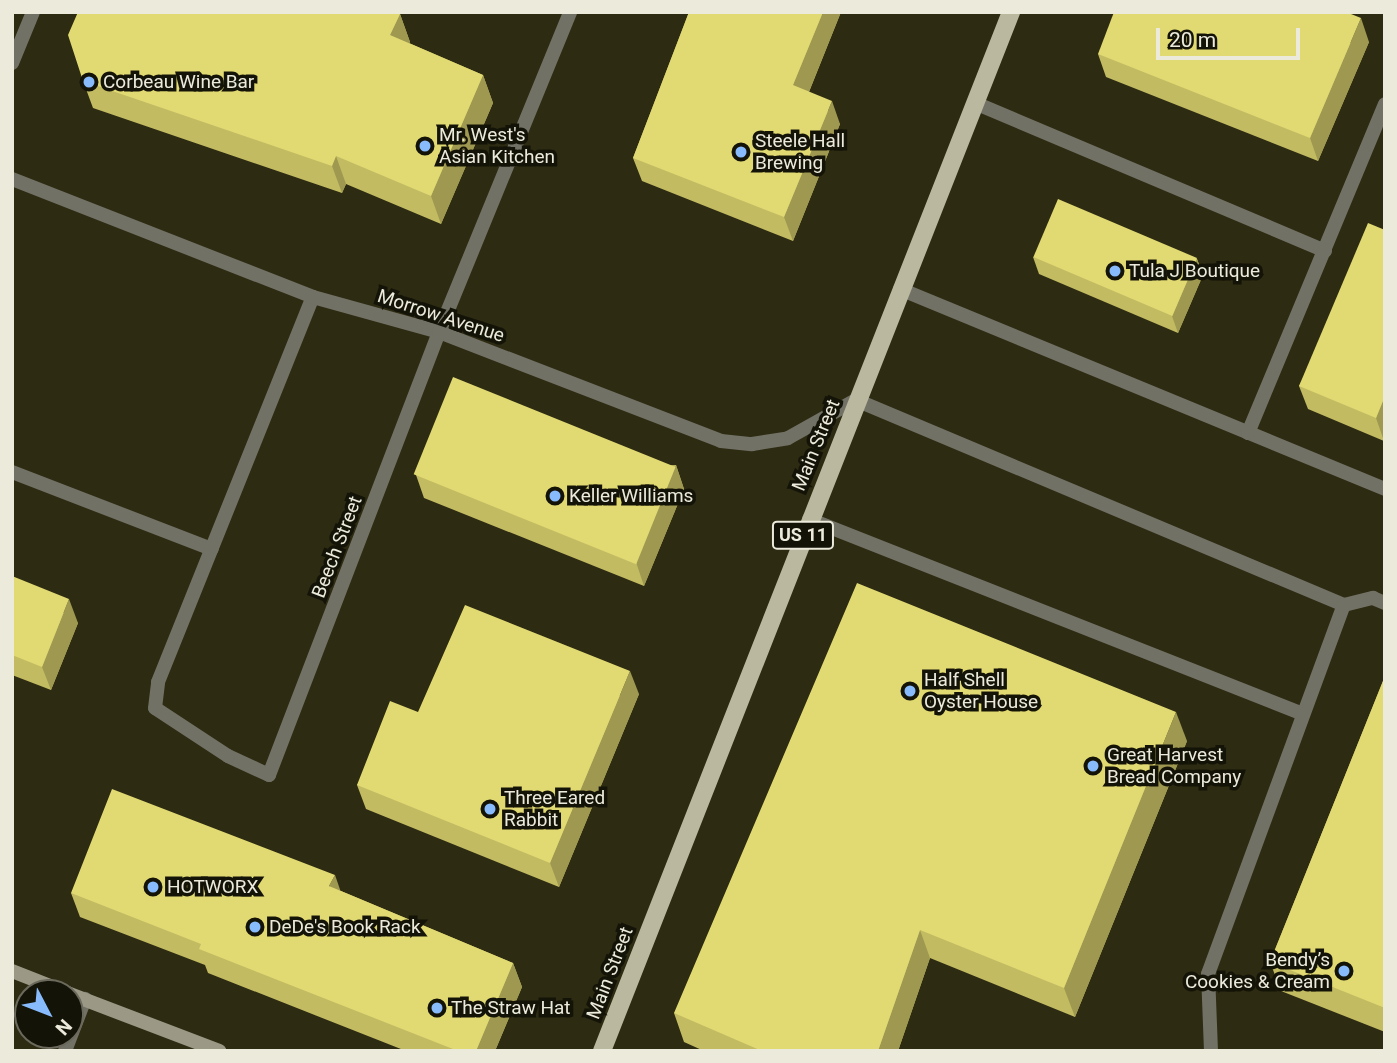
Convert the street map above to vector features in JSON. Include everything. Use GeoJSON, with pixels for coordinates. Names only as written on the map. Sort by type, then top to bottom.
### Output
{"type":"FeatureCollection","features":[{"type":"Feature","properties":{"kind":"main road","name":"Main Street"},"geometry":{"type":"LineString","coordinates":[[602,1051],[856,400],[1012,12]]}},
{"type":"Feature","properties":{"kind":"main road"},"geometry":{"type":"LineString","coordinates":[[12,971],[33,979]]}},
{"type":"Feature","properties":{"kind":"main road"},"geometry":{"type":"LineString","coordinates":[[85,999],[219,1051]]}},
{"type":"Feature","properties":{"kind":"street"},"geometry":{"type":"LineString","coordinates":[[12,63],[33,12]]}},
{"type":"Feature","properties":{"kind":"street","name":"Beech Street"},"geometry":{"type":"LineString","coordinates":[[212,550],[158,682],[155,708],[228,756],[268,775],[439,332],[570,12]]}},
{"type":"Feature","properties":{"kind":"street"},"geometry":{"type":"LineString","coordinates":[[975,103],[1325,251]]}},
{"type":"Feature","properties":{"kind":"street"},"geometry":{"type":"LineString","coordinates":[[1248,433],[1385,104]]}},
{"type":"Feature","properties":{"kind":"street","name":"Morrow Avenue"},"geometry":{"type":"LineString","coordinates":[[12,179],[313,297],[439,332],[721,441],[752,444],[788,438],[856,400]]}},
{"type":"Feature","properties":{"kind":"street"},"geometry":{"type":"LineString","coordinates":[[901,289],[1385,489]]}},
{"type":"Feature","properties":{"kind":"street"},"geometry":{"type":"LineString","coordinates":[[12,472],[212,550],[313,297]]}},
{"type":"Feature","properties":{"kind":"street"},"geometry":{"type":"LineString","coordinates":[[856,400],[1344,604],[1373,598],[1385,603]]}},
{"type":"Feature","properties":{"kind":"street"},"geometry":{"type":"LineString","coordinates":[[810,519],[1303,714]]}},
{"type":"Feature","properties":{"kind":"street"},"geometry":{"type":"LineString","coordinates":[[1211,1051],[1208,974],[1344,604]]}},
{"type":"Feature","properties":{"kind":"street"},"geometry":{"type":"LineString","coordinates":[[65,1051],[85,999]]}},
{"type":"Feature","properties":{"kind":"building"},"geometry":{"type":"Polygon","coordinates":[[[78,12],[396,12],[400,14],[390,35],[483,75],[431,196],[336,156],[332,166],[83,81],[68,35],[78,12]]]}},
{"type":"Feature","properties":{"kind":"building"},"geometry":{"type":"Polygon","coordinates":[[[689,12],[823,12],[793,85],[832,101],[784,217],[633,158],[689,12]]]}},
{"type":"Feature","properties":{"kind":"building"},"geometry":{"type":"Polygon","coordinates":[[[1114,12],[1346,12],[1361,18],[1310,138],[1098,54],[1114,12]]]}},
{"type":"Feature","properties":{"kind":"building"},"geometry":{"type":"Polygon","coordinates":[[[1058,199],[1197,258],[1172,316],[1033,257],[1058,199]]]}},
{"type":"Feature","properties":{"kind":"building"},"geometry":{"type":"Polygon","coordinates":[[[1368,223],[1385,230],[1385,396],[1376,418],[1299,386],[1368,223]]]}},
{"type":"Feature","properties":{"kind":"building"},"geometry":{"type":"Polygon","coordinates":[[[453,377],[676,467],[636,564],[414,474],[453,377]]]}},
{"type":"Feature","properties":{"kind":"building"},"geometry":{"type":"Polygon","coordinates":[[[12,576],[69,599],[42,667],[12,655],[12,576]]]}},
{"type":"Feature","properties":{"kind":"building"},"geometry":{"type":"Polygon","coordinates":[[[857,583],[1176,712],[1064,988],[920,930],[878,1051],[762,1051],[674,1013],[857,583]]]}},
{"type":"Feature","properties":{"kind":"building"},"geometry":{"type":"Polygon","coordinates":[[[465,605],[630,671],[550,863],[357,785],[390,701],[418,712],[465,605]]]}},
{"type":"Feature","properties":{"kind":"building"},"geometry":{"type":"Polygon","coordinates":[[[1385,676],[1385,1008],[1270,962],[1385,676]]]}},
{"type":"Feature","properties":{"kind":"building"},"geometry":{"type":"Polygon","coordinates":[[[112,789],[335,875],[329,886],[513,963],[476,1051],[458,1051],[199,949],[201,944],[71,893],[112,789]]]}},
{"type":"Feature","properties":{"kind":"place","name":"Corbeau Wine Bar"},"geometry":{"type":"Point","coordinates":[89,82]}},
{"type":"Feature","properties":{"kind":"place","name":"Mr. West's Asian Kitchen"},"geometry":{"type":"Point","coordinates":[425,146]}},
{"type":"Feature","properties":{"kind":"place","name":"Steele Hall Brewing"},"geometry":{"type":"Point","coordinates":[741,152]}},
{"type":"Feature","properties":{"kind":"place","name":"Tula J Boutique"},"geometry":{"type":"Point","coordinates":[1115,271]}},
{"type":"Feature","properties":{"kind":"place","name":"Keller Williams"},"geometry":{"type":"Point","coordinates":[555,496]}},
{"type":"Feature","properties":{"kind":"place","name":"Half Shell Oyster House"},"geometry":{"type":"Point","coordinates":[910,691]}},
{"type":"Feature","properties":{"kind":"place","name":"Great Harvest Bread Company"},"geometry":{"type":"Point","coordinates":[1093,766]}},
{"type":"Feature","properties":{"kind":"place","name":"Three Eared Rabbit"},"geometry":{"type":"Point","coordinates":[490,809]}},
{"type":"Feature","properties":{"kind":"place","name":"HOTWORX"},"geometry":{"type":"Point","coordinates":[153,887]}},
{"type":"Feature","properties":{"kind":"place","name":"DeDe's Book Rack"},"geometry":{"type":"Point","coordinates":[255,927]}},
{"type":"Feature","properties":{"kind":"place","name":"Bendy’s Cookies & Cream"},"geometry":{"type":"Point","coordinates":[1344,971]}},
{"type":"Feature","properties":{"kind":"place","name":"The Straw Hat"},"geometry":{"type":"Point","coordinates":[437,1008]}}]}
